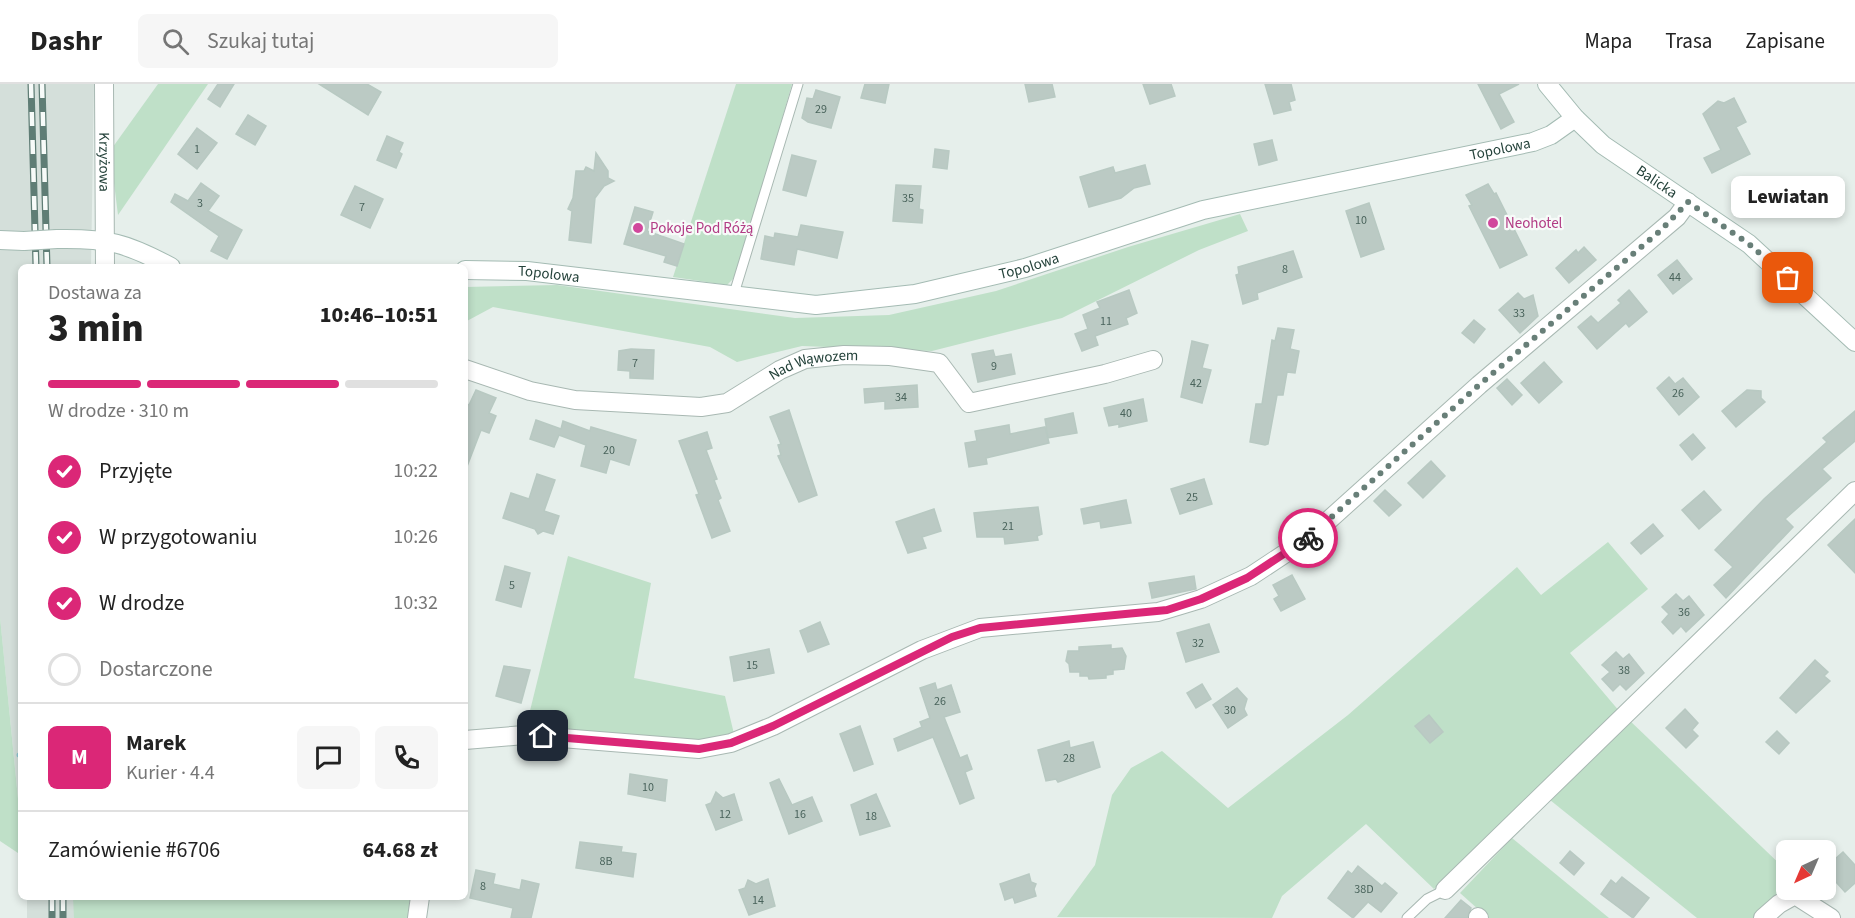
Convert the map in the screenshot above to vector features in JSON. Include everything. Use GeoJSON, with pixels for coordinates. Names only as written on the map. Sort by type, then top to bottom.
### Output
{"type":"FeatureCollection","features":[{"type":"Feature","properties":{"kind":"street","name":"Krzyżowa"},"geometry":{"type":"LineString","coordinates":[[104,84],[105,264]]}},
{"type":"Feature","properties":{"kind":"street","name":"Balicka"},"geometry":{"type":"LineString","coordinates":[[1547,84],[1575,118],[1603,145],[1763,256],[1855,342]]}},
{"type":"Feature","properties":{"kind":"street","name":"Topolowa"},"geometry":{"type":"LineString","coordinates":[[468,270],[527,271],[816,305],[915,294],[965,284],[1024,268],[1203,210],[1533,142],[1551,135],[1575,118]]}},
{"type":"Feature","properties":{"kind":"street"},"geometry":{"type":"LineString","coordinates":[[471,740],[524,735],[699,749],[731,743],[773,726],[922,650],[971,631],[1158,612],[1201,599],[1251,576],[1310,537],[1479,385],[1660,231],[1688,202]]}},
{"type":"Feature","properties":{"kind":"street"},"geometry":{"type":"LineString","coordinates":[[0,240],[105,240],[141,251],[165,264]]}},
{"type":"Feature","properties":{"kind":"street","name":"Nad Wąwozem"},"geometry":{"type":"LineString","coordinates":[[468,370],[530,390],[575,400],[700,407],[727,403],[780,370],[805,359],[844,354],[890,356],[939,363],[969,402],[1105,374],[1153,360]]}},
{"type":"Feature","properties":{"kind":"street"},"geometry":{"type":"LineString","coordinates":[[1445,890],[1855,491]]}},
{"type":"Feature","properties":{"kind":"street"},"geometry":{"type":"LineString","coordinates":[[1763,918],[1779,904],[1795,895],[1831,918]]}},
{"type":"Feature","properties":{"kind":"street"},"geometry":{"type":"LineString","coordinates":[[417,918],[420,900]]}},
{"type":"Feature","properties":{"kind":"lane"},"geometry":{"type":"LineString","coordinates":[[733,297],[798,84]]}},
{"type":"Feature","properties":{"kind":"lane"},"geometry":{"type":"LineString","coordinates":[[1407,918],[1427,899],[1445,890]]}},
{"type":"Feature","properties":{"kind":"shaded area"},"geometry":{"type":"Polygon","coordinates":[[[0,84],[94,84],[91,264],[18,264],[18,799],[0,617],[0,84]]]}},
{"type":"Feature","properties":{"kind":"shaded area"},"geometry":{"type":"Polygon","coordinates":[[[27,900],[103,900],[105,918],[27,918],[27,900]]]}},
{"type":"Feature","properties":{"kind":"green space"},"geometry":{"type":"Polygon","coordinates":[[[158,84],[208,84],[118,215],[110,151],[158,84]]]}},
{"type":"Feature","properties":{"kind":"green space"},"geometry":{"type":"Polygon","coordinates":[[[736,84],[792,84],[742,259],[733,279],[727,285],[673,277],[736,84]]]}},
{"type":"Feature","properties":{"kind":"green space"},"geometry":{"type":"Polygon","coordinates":[[[1240,214],[1248,231],[1199,250],[1062,318],[932,351],[802,346],[737,362],[710,347],[493,307],[468,320],[468,287],[557,285],[795,318],[889,315],[996,291],[1128,247],[1240,214]]]}},
{"type":"Feature","properties":{"kind":"green space"},"geometry":{"type":"Polygon","coordinates":[[[1608,542],[1648,589],[1570,653],[1620,712],[1434,889],[1366,824],[1282,896],[1272,918],[1057,917],[1095,865],[1112,795],[1131,768],[1162,751],[1228,808],[1348,715],[1517,567],[1541,595],[1608,542]]]}},
{"type":"Feature","properties":{"kind":"green space"},"geometry":{"type":"Polygon","coordinates":[[[568,556],[651,583],[634,678],[725,696],[734,734],[691,742],[526,727],[568,556]]]}},
{"type":"Feature","properties":{"kind":"green space"},"geometry":{"type":"Polygon","coordinates":[[[0,617],[18,799],[18,853],[0,841],[0,617]]]}},
{"type":"Feature","properties":{"kind":"green space"},"geometry":{"type":"Polygon","coordinates":[[[1627,718],[1776,860],[1776,894],[1755,918],[1697,918],[1550,800],[1627,718]]]}},
{"type":"Feature","properties":{"kind":"green space"},"geometry":{"type":"Polygon","coordinates":[[[1512,838],[1609,918],[1488,918],[1460,893],[1512,838]]]}},
{"type":"Feature","properties":{"kind":"green space"},"geometry":{"type":"Polygon","coordinates":[[[73,900],[413,900],[409,918],[74,918],[73,900]]]}},
{"type":"Feature","properties":{"kind":"building"},"geometry":{"type":"Polygon","coordinates":[[[218,84],[234,84],[220,107],[208,99],[218,84]]]}},
{"type":"Feature","properties":{"kind":"building"},"geometry":{"type":"Polygon","coordinates":[[[319,84],[367,84],[381,92],[368,115],[319,84]]]}},
{"type":"Feature","properties":{"kind":"building"},"geometry":{"type":"Polygon","coordinates":[[[865,84],[889,84],[885,103],[861,98],[865,84]]]}},
{"type":"Feature","properties":{"kind":"building"},"geometry":{"type":"Polygon","coordinates":[[[1025,84],[1052,84],[1055,97],[1029,102],[1025,84]]]}},
{"type":"Feature","properties":{"kind":"building"},"geometry":{"type":"Polygon","coordinates":[[[1143,84],[1171,84],[1175,96],[1150,104],[1143,84]]]}},
{"type":"Feature","properties":{"kind":"building"},"geometry":{"type":"Polygon","coordinates":[[[1265,84],[1291,84],[1295,100],[1289,102],[1291,110],[1274,114],[1265,84]]]}},
{"type":"Feature","properties":{"kind":"building"},"geometry":{"type":"Polygon","coordinates":[[[1478,84],[1519,84],[1499,94],[1514,122],[1501,129],[1478,84]]]}},
{"type":"Feature","properties":{"kind":"building"},"geometry":{"type":"Polygon","coordinates":[[[816,90],[840,97],[831,128],[808,122],[802,118],[807,98],[813,99],[816,90]]]}},
{"type":"Feature","properties":{"kind":"building"},"geometry":{"type":"Polygon","coordinates":[[[1734,98],[1746,122],[1736,127],[1750,154],[1712,173],[1704,158],[1721,150],[1703,114],[1718,101],[1724,103],[1734,98]]]}},
{"type":"Feature","properties":{"kind":"building"},"geometry":{"type":"Polygon","coordinates":[[[248,115],[266,126],[255,145],[236,134],[248,115]]]}},
{"type":"Feature","properties":{"kind":"building"},"geometry":{"type":"Polygon","coordinates":[[[197,128],[217,143],[197,169],[178,154],[197,128]]]}},
{"type":"Feature","properties":{"kind":"building"},"geometry":{"type":"Polygon","coordinates":[[[387,136],[403,143],[399,152],[402,154],[396,168],[377,160],[387,136]]]}},
{"type":"Feature","properties":{"kind":"building"},"geometry":{"type":"Polygon","coordinates":[[[1272,140],[1277,160],[1259,165],[1254,144],[1272,140]]]}},
{"type":"Feature","properties":{"kind":"building"},"geometry":{"type":"Polygon","coordinates":[[[935,149],[949,151],[947,169],[933,167],[935,149]]]}},
{"type":"Feature","properties":{"kind":"building"},"geometry":{"type":"Polygon","coordinates":[[[596,153],[608,171],[608,178],[614,181],[604,186],[595,198],[591,243],[569,240],[572,211],[568,209],[573,198],[576,171],[584,171],[586,167],[594,171],[596,153]]]}},
{"type":"Feature","properties":{"kind":"building"},"geometry":{"type":"Polygon","coordinates":[[[792,155],[816,161],[806,196],[783,190],[792,155]]]}},
{"type":"Feature","properties":{"kind":"building"},"geometry":{"type":"Polygon","coordinates":[[[1145,165],[1150,184],[1134,188],[1121,198],[1089,207],[1080,177],[1113,167],[1115,173],[1145,165]]]}},
{"type":"Feature","properties":{"kind":"building"},"geometry":{"type":"Polygon","coordinates":[[[201,183],[219,196],[208,211],[242,230],[227,259],[211,251],[219,236],[171,202],[175,194],[188,201],[201,183]]]}},
{"type":"Feature","properties":{"kind":"building","name":"Neohotel"},"geometry":{"type":"Polygon","coordinates":[[[1488,184],[1494,194],[1496,193],[1527,255],[1500,268],[1469,206],[1472,205],[1466,195],[1488,184]]]}},
{"type":"Feature","properties":{"kind":"building"},"geometry":{"type":"Polygon","coordinates":[[[896,185],[921,186],[919,209],[923,210],[922,223],[893,221],[896,185]]]}},
{"type":"Feature","properties":{"kind":"building"},"geometry":{"type":"Polygon","coordinates":[[[355,186],[383,199],[370,228],[341,215],[355,186]]]}},
{"type":"Feature","properties":{"kind":"building"},"geometry":{"type":"Polygon","coordinates":[[[1369,203],[1384,249],[1361,257],[1346,211],[1369,203]]]}},
{"type":"Feature","properties":{"kind":"building"},"geometry":{"type":"Polygon","coordinates":[[[635,207],[653,212],[647,231],[684,244],[677,266],[664,262],[666,256],[624,244],[635,207]]]}},
{"type":"Feature","properties":{"kind":"building"},"geometry":{"type":"Polygon","coordinates":[[[801,225],[843,232],[837,258],[797,249],[794,265],[761,259],[765,236],[774,238],[775,233],[798,237],[801,225]]]}},
{"type":"Feature","properties":{"kind":"building"},"geometry":{"type":"Polygon","coordinates":[[[1584,247],[1596,260],[1569,283],[1556,268],[1576,250],[1578,253],[1584,247]]]}},
{"type":"Feature","properties":{"kind":"building"},"geometry":{"type":"Polygon","coordinates":[[[1293,251],[1302,277],[1257,293],[1258,299],[1243,304],[1236,275],[1239,274],[1238,267],[1293,251]]]}},
{"type":"Feature","properties":{"kind":"building"},"geometry":{"type":"Polygon","coordinates":[[[1677,260],[1692,279],[1673,294],[1658,275],[1677,260]]]}},
{"type":"Feature","properties":{"kind":"building"},"geometry":{"type":"Polygon","coordinates":[[[1129,290],[1137,313],[1126,318],[1128,324],[1095,336],[1098,345],[1082,351],[1075,334],[1088,329],[1083,315],[1100,308],[1097,302],[1129,290]]]}},
{"type":"Feature","properties":{"kind":"building"},"geometry":{"type":"Polygon","coordinates":[[[1629,290],[1647,312],[1629,327],[1626,323],[1597,349],[1578,327],[1591,316],[1598,323],[1621,303],[1618,300],[1629,290]]]}},
{"type":"Feature","properties":{"kind":"building"},"geometry":{"type":"Polygon","coordinates":[[[1518,293],[1524,299],[1533,295],[1538,316],[1520,333],[1499,310],[1518,293]]]}},
{"type":"Feature","properties":{"kind":"building"},"geometry":{"type":"Polygon","coordinates":[[[1474,320],[1485,329],[1474,343],[1462,333],[1474,320]]]}},
{"type":"Feature","properties":{"kind":"building"},"geometry":{"type":"Polygon","coordinates":[[[1278,328],[1294,330],[1290,349],[1299,351],[1295,373],[1287,372],[1283,395],[1277,395],[1268,444],[1265,445],[1250,442],[1256,404],[1262,404],[1272,340],[1275,341],[1278,328]]]}},
{"type":"Feature","properties":{"kind":"building"},"geometry":{"type":"Polygon","coordinates":[[[1192,341],[1208,345],[1202,368],[1211,370],[1202,403],[1181,397],[1192,341]]]}},
{"type":"Feature","properties":{"kind":"building"},"geometry":{"type":"Polygon","coordinates":[[[654,350],[653,379],[630,378],[630,371],[618,370],[619,351],[654,350]]]}},
{"type":"Feature","properties":{"kind":"building"},"geometry":{"type":"Polygon","coordinates":[[[993,350],[995,357],[1011,354],[1015,374],[978,382],[972,354],[993,350]]]}},
{"type":"Feature","properties":{"kind":"building"},"geometry":{"type":"Polygon","coordinates":[[[1544,362],[1562,382],[1539,403],[1521,383],[1544,362]]]}},
{"type":"Feature","properties":{"kind":"building"},"geometry":{"type":"Polygon","coordinates":[[[1669,377],[1675,384],[1683,378],[1699,397],[1679,415],[1657,388],[1669,377]]]}},
{"type":"Feature","properties":{"kind":"building"},"geometry":{"type":"Polygon","coordinates":[[[1507,379],[1522,395],[1512,405],[1497,388],[1507,379]]]}},
{"type":"Feature","properties":{"kind":"building"},"geometry":{"type":"Polygon","coordinates":[[[917,385],[918,407],[885,409],[885,401],[865,403],[864,389],[917,385]]]}},
{"type":"Feature","properties":{"kind":"building"},"geometry":{"type":"Polygon","coordinates":[[[476,390],[496,398],[489,413],[496,416],[489,433],[481,430],[468,464],[468,404],[476,390]]]}},
{"type":"Feature","properties":{"kind":"building"},"geometry":{"type":"Polygon","coordinates":[[[1747,390],[1761,391],[1761,398],[1765,402],[1736,427],[1722,411],[1747,390]]]}},
{"type":"Feature","properties":{"kind":"building"},"geometry":{"type":"Polygon","coordinates":[[[1143,399],[1147,421],[1119,427],[1119,424],[1109,426],[1104,408],[1143,399]]]}},
{"type":"Feature","properties":{"kind":"building"},"geometry":{"type":"Polygon","coordinates":[[[789,410],[817,495],[799,502],[778,456],[781,455],[778,445],[781,444],[770,417],[789,410]]]}},
{"type":"Feature","properties":{"kind":"building"},"geometry":{"type":"Polygon","coordinates":[[[1855,411],[1855,441],[1822,469],[1831,478],[1785,519],[1793,527],[1726,598],[1714,585],[1733,567],[1715,550],[1764,499],[1827,442],[1823,438],[1855,411]]]}},
{"type":"Feature","properties":{"kind":"building"},"geometry":{"type":"Polygon","coordinates":[[[1073,413],[1077,433],[1048,438],[1045,419],[1073,413]]]}},
{"type":"Feature","properties":{"kind":"building"},"geometry":{"type":"Polygon","coordinates":[[[536,420],[561,429],[563,421],[590,431],[591,427],[636,440],[629,465],[610,459],[606,473],[581,466],[586,445],[559,435],[554,447],[530,439],[536,420]]]}},
{"type":"Feature","properties":{"kind":"building"},"geometry":{"type":"Polygon","coordinates":[[[1009,425],[1010,434],[1045,427],[1049,443],[986,458],[987,464],[969,467],[965,443],[977,441],[975,431],[1009,425]]]}},
{"type":"Feature","properties":{"kind":"building"},"geometry":{"type":"Polygon","coordinates":[[[707,432],[712,448],[706,450],[717,479],[714,480],[721,498],[718,500],[730,531],[712,538],[696,495],[699,494],[679,441],[707,432]]]}},
{"type":"Feature","properties":{"kind":"building"},"geometry":{"type":"Polygon","coordinates":[[[1693,434],[1705,448],[1692,460],[1680,445],[1693,434]]]}},
{"type":"Feature","properties":{"kind":"building"},"geometry":{"type":"Polygon","coordinates":[[[1431,461],[1445,476],[1423,498],[1408,483],[1431,461]]]}},
{"type":"Feature","properties":{"kind":"building"},"geometry":{"type":"Polygon","coordinates":[[[537,474],[555,480],[544,511],[559,516],[553,534],[543,531],[538,534],[535,529],[503,518],[511,493],[529,499],[537,474]]]}},
{"type":"Feature","properties":{"kind":"building"},"geometry":{"type":"Polygon","coordinates":[[[1204,479],[1212,504],[1180,514],[1171,489],[1204,479]]]}},
{"type":"Feature","properties":{"kind":"building"},"geometry":{"type":"Polygon","coordinates":[[[1385,490],[1401,505],[1389,516],[1374,501],[1385,490]]]}},
{"type":"Feature","properties":{"kind":"building"},"geometry":{"type":"Polygon","coordinates":[[[1704,491],[1721,510],[1699,529],[1682,510],[1704,491]]]}},
{"type":"Feature","properties":{"kind":"building"},"geometry":{"type":"Polygon","coordinates":[[[1126,500],[1131,523],[1101,528],[1100,521],[1084,524],[1081,509],[1126,500]]]}},
{"type":"Feature","properties":{"kind":"building"},"geometry":{"type":"Polygon","coordinates":[[[1038,507],[1042,534],[1037,536],[1038,540],[1005,544],[1004,537],[977,537],[974,513],[1038,507]]]}},
{"type":"Feature","properties":{"kind":"building"},"geometry":{"type":"Polygon","coordinates":[[[934,509],[941,531],[922,537],[926,548],[908,553],[896,522],[934,509]]]}},
{"type":"Feature","properties":{"kind":"building"},"geometry":{"type":"Polygon","coordinates":[[[1855,519],[1855,573],[1828,545],[1855,519]]]}},
{"type":"Feature","properties":{"kind":"building"},"geometry":{"type":"Polygon","coordinates":[[[1653,524],[1663,536],[1641,554],[1631,543],[1653,524]]]}},
{"type":"Feature","properties":{"kind":"building"},"geometry":{"type":"Polygon","coordinates":[[[505,566],[530,573],[521,607],[496,600],[505,566]]]}},
{"type":"Feature","properties":{"kind":"building"},"geometry":{"type":"Polygon","coordinates":[[[1292,575],[1305,599],[1281,611],[1274,599],[1279,596],[1273,585],[1292,575]]]}},
{"type":"Feature","properties":{"kind":"building"},"geometry":{"type":"Polygon","coordinates":[[[1194,576],[1196,589],[1152,598],[1149,583],[1194,576]]]}},
{"type":"Feature","properties":{"kind":"building"},"geometry":{"type":"Polygon","coordinates":[[[1676,594],[1683,601],[1689,596],[1704,615],[1686,632],[1681,626],[1673,634],[1662,622],[1669,614],[1662,607],[1676,594]]]}},
{"type":"Feature","properties":{"kind":"building"},"geometry":{"type":"Polygon","coordinates":[[[820,622],[829,644],[808,652],[800,631],[820,622]]]}},
{"type":"Feature","properties":{"kind":"building"},"geometry":{"type":"Polygon","coordinates":[[[1209,624],[1219,652],[1186,662],[1177,633],[1209,624]]]}},
{"type":"Feature","properties":{"kind":"building"},"geometry":{"type":"Polygon","coordinates":[[[1111,645],[1111,649],[1122,648],[1126,656],[1124,669],[1113,670],[1113,674],[1106,675],[1106,678],[1089,679],[1088,676],[1080,676],[1080,672],[1070,672],[1066,661],[1068,651],[1079,651],[1079,647],[1111,645]]]}},
{"type":"Feature","properties":{"kind":"building"},"geometry":{"type":"Polygon","coordinates":[[[769,649],[774,673],[734,681],[730,657],[769,649]]]}},
{"type":"Feature","properties":{"kind":"building"},"geometry":{"type":"Polygon","coordinates":[[[1616,652],[1623,659],[1629,654],[1644,673],[1626,690],[1620,684],[1613,691],[1602,679],[1610,672],[1602,665],[1616,652]]]}},
{"type":"Feature","properties":{"kind":"building"},"geometry":{"type":"Polygon","coordinates":[[[1815,660],[1828,672],[1824,676],[1830,681],[1796,713],[1780,698],[1815,660]]]}},
{"type":"Feature","properties":{"kind":"building"},"geometry":{"type":"Polygon","coordinates":[[[504,666],[530,670],[521,703],[496,696],[504,666]]]}},
{"type":"Feature","properties":{"kind":"building"},"geometry":{"type":"Polygon","coordinates":[[[935,683],[937,690],[951,685],[960,712],[944,717],[960,758],[967,755],[972,769],[965,772],[974,798],[960,804],[933,737],[898,751],[894,739],[922,727],[920,722],[930,718],[920,688],[935,683]]]}},
{"type":"Feature","properties":{"kind":"building"},"geometry":{"type":"Polygon","coordinates":[[[1202,684],[1211,699],[1196,708],[1187,693],[1202,684]]]}},
{"type":"Feature","properties":{"kind":"building"},"geometry":{"type":"Polygon","coordinates":[[[1237,688],[1247,699],[1244,709],[1247,715],[1228,728],[1213,705],[1237,688]]]}},
{"type":"Feature","properties":{"kind":"building"},"geometry":{"type":"Polygon","coordinates":[[[1685,709],[1698,723],[1692,730],[1698,736],[1686,748],[1666,728],[1685,709]]]}},
{"type":"Feature","properties":{"kind":"building"},"geometry":{"type":"Polygon","coordinates":[[[1429,715],[1443,732],[1430,743],[1415,726],[1429,715]]]}},
{"type":"Feature","properties":{"kind":"building"},"geometry":{"type":"Polygon","coordinates":[[[860,726],[873,764],[854,771],[840,734],[860,726]]]}},
{"type":"Feature","properties":{"kind":"building"},"geometry":{"type":"Polygon","coordinates":[[[1777,731],[1789,743],[1779,754],[1766,742],[1777,731]]]}},
{"type":"Feature","properties":{"kind":"building"},"geometry":{"type":"Polygon","coordinates":[[[1069,741],[1070,748],[1093,742],[1100,767],[1058,782],[1056,779],[1046,781],[1038,750],[1069,741]]]}},
{"type":"Feature","properties":{"kind":"building"},"geometry":{"type":"Polygon","coordinates":[[[630,774],[667,780],[665,801],[628,794],[630,774]]]}},
{"type":"Feature","properties":{"kind":"building"},"geometry":{"type":"Polygon","coordinates":[[[779,779],[792,805],[812,797],[822,821],[789,834],[770,783],[779,779]]]}},
{"type":"Feature","properties":{"kind":"building"},"geometry":{"type":"Polygon","coordinates":[[[716,792],[723,798],[734,794],[742,820],[716,830],[706,805],[711,803],[716,792]]]}},
{"type":"Feature","properties":{"kind":"building"},"geometry":{"type":"Polygon","coordinates":[[[876,794],[890,826],[860,835],[851,805],[876,794]]]}},
{"type":"Feature","properties":{"kind":"building"},"geometry":{"type":"Polygon","coordinates":[[[580,842],[622,847],[621,852],[636,854],[633,877],[576,868],[580,842]]]}},
{"type":"Feature","properties":{"kind":"building"},"geometry":{"type":"Polygon","coordinates":[[[1570,851],[1584,863],[1574,875],[1560,863],[1570,851]]]}},
{"type":"Feature","properties":{"kind":"building"},"geometry":{"type":"Polygon","coordinates":[[[1843,852],[1855,865],[1855,883],[1845,892],[1836,882],[1836,858],[1843,852]]]}},
{"type":"Feature","properties":{"kind":"building"},"geometry":{"type":"Polygon","coordinates":[[[1358,866],[1382,886],[1385,883],[1397,893],[1381,912],[1368,902],[1353,918],[1328,898],[1348,871],[1352,874],[1358,866]]]}},
{"type":"Feature","properties":{"kind":"building"},"geometry":{"type":"Polygon","coordinates":[[[476,870],[495,874],[493,884],[520,890],[522,880],[539,884],[531,918],[511,918],[513,908],[470,898],[476,870]]]}},
{"type":"Feature","properties":{"kind":"building"},"geometry":{"type":"Polygon","coordinates":[[[1029,874],[1031,882],[1036,884],[1034,889],[1036,896],[1015,903],[1013,897],[1005,900],[1000,884],[1029,874]]]}},
{"type":"Feature","properties":{"kind":"building"},"geometry":{"type":"Polygon","coordinates":[[[1622,877],[1649,898],[1633,918],[1601,894],[1611,880],[1616,884],[1622,877]]]}},
{"type":"Feature","properties":{"kind":"building"},"geometry":{"type":"Polygon","coordinates":[[[768,879],[775,906],[749,915],[739,890],[745,888],[748,880],[756,884],[768,879]]]}},
{"type":"Feature","properties":{"kind":"building"},"geometry":{"type":"Polygon","coordinates":[[[1461,900],[1471,908],[1467,918],[1445,918],[1461,900]]]}},
{"type":"Feature","properties":{"kind":"railway"},"geometry":{"type":"LineString","coordinates":[[31,84],[36,264]]}},
{"type":"Feature","properties":{"kind":"railway"},"geometry":{"type":"LineString","coordinates":[[42,84],[47,264]]}},
{"type":"Feature","properties":{"kind":"railway"},"geometry":{"type":"LineString","coordinates":[[52,900],[52,918]]}},
{"type":"Feature","properties":{"kind":"railway"},"geometry":{"type":"LineString","coordinates":[[63,900],[63,918]]}},
{"type":"Feature","properties":{"kind":"way so far"},"geometry":{"type":"LineString","coordinates":[[1308,538],[1539,332],[1677,217],[1688,202],[1749,244],[1788,278]]}},
{"type":"Feature","properties":{"kind":"place","name":"Neohotel"},"geometry":{"type":"Point","coordinates":[1493,223]}},
{"type":"Feature","properties":{"kind":"place","name":"Pokoje Pod Różą"},"geometry":{"type":"Point","coordinates":[638,228]}},
{"type":"Feature","properties":{"kind":"place","name":"Lewiatan"},"geometry":{"type":"Point","coordinates":[1788,278]}},
{"type":"Feature","properties":{"kind":"route"},"geometry":{"type":"LineString","coordinates":[[543,736],[699,749],[731,743],[773,726],[952,637],[980,628],[1167,610],[1201,599],[1251,576],[1308,538]]}}]}
